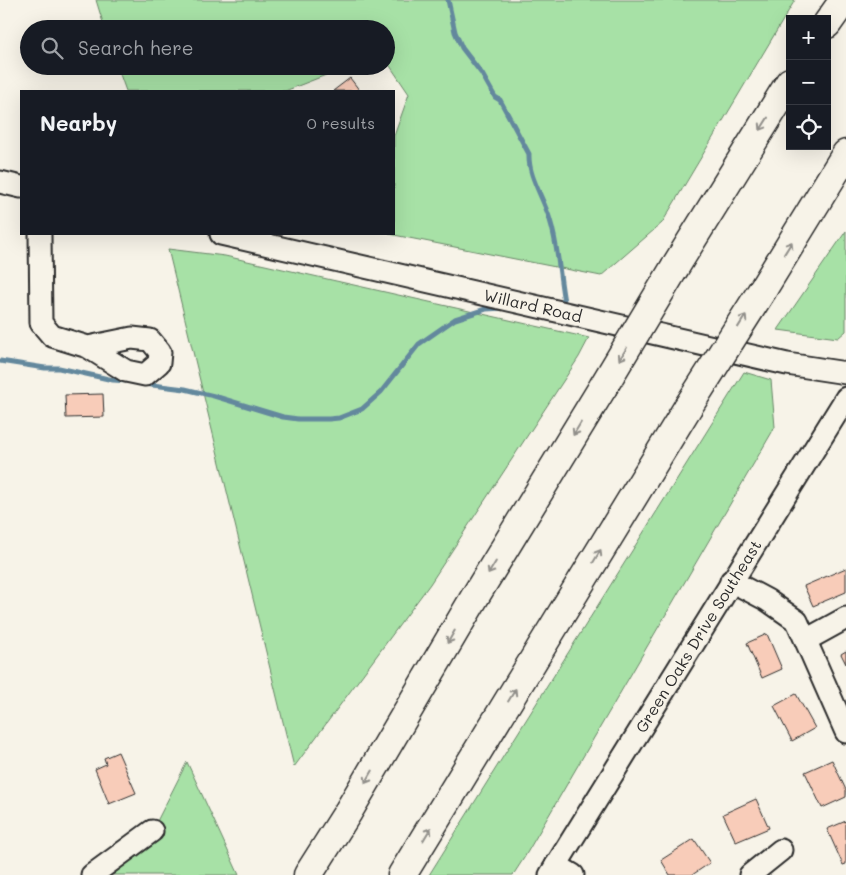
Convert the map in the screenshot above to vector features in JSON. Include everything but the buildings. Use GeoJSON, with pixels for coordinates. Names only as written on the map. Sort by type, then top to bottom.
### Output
{"type":"FeatureCollection","features":[{"type":"Feature","properties":{"kind":"highway"},"geometry":{"type":"LineString","coordinates":[[826,15],[832,0]]}},
{"type":"Feature","properties":{"kind":"highway"},"geometry":{"type":"LineString","coordinates":[[831,18],[844,0]]}},
{"type":"Feature","properties":{"kind":"highway"},"geometry":{"type":"LineString","coordinates":[[308,875],[348,812],[476,595],[675,267],[786,88]]}},
{"type":"Feature","properties":{"kind":"highway"},"geometry":{"type":"LineString","coordinates":[[402,875],[688,406],[846,154]]}},
{"type":"Feature","properties":{"kind":"highway"},"geometry":{"type":"LineString","coordinates":[[826,186],[846,160]]}},
{"type":"Feature","properties":{"kind":"street"},"geometry":{"type":"LineString","coordinates":[[0,182],[20,187]]}},
{"type":"Feature","properties":{"kind":"street"},"geometry":{"type":"LineString","coordinates":[[40,235],[41,323],[52,336],[88,347]]}},
{"type":"Feature","properties":{"kind":"street","name":"Willard Road"},"geometry":{"type":"LineString","coordinates":[[225,235],[787,364],[846,373]]}},
{"type":"Feature","properties":{"kind":"street","name":"Green Oaks Drive Southeast"},"geometry":{"type":"LineString","coordinates":[[559,872],[731,581],[846,398]]}},
{"type":"Feature","properties":{"kind":"street"},"geometry":{"type":"LineString","coordinates":[[731,581],[767,600],[797,621],[846,732]]}},
{"type":"Feature","properties":{"kind":"street"},"geometry":{"type":"LineString","coordinates":[[806,640],[846,618]]}},
{"type":"Feature","properties":{"kind":"street"},"geometry":{"type":"LineString","coordinates":[[92,875],[152,831]]}},
{"type":"Feature","properties":{"kind":"street"},"geometry":{"type":"LineString","coordinates":[[750,875],[781,850]]}},
{"type":"Feature","properties":{"kind":"green space"},"geometry":{"type":"Polygon","coordinates":[[[96,0],[795,0],[662,223],[601,276],[394,235],[395,133],[409,94],[395,73],[395,20],[102,20],[96,0]]]}},
{"type":"Feature","properties":{"kind":"green space"},"geometry":{"type":"Polygon","coordinates":[[[120,75],[326,75],[288,90],[126,90],[120,75]]]}},
{"type":"Feature","properties":{"kind":"green space"},"geometry":{"type":"Polygon","coordinates":[[[846,231],[846,331],[838,338],[778,330],[846,231]]]}},
{"type":"Feature","properties":{"kind":"green space"},"geometry":{"type":"Polygon","coordinates":[[[168,249],[225,256],[589,338],[579,357],[430,584],[294,767],[168,249]]]}},
{"type":"Feature","properties":{"kind":"green space"},"geometry":{"type":"Polygon","coordinates":[[[744,372],[771,380],[775,427],[524,858],[513,875],[429,875],[744,372]]]}},
{"type":"Feature","properties":{"kind":"green space"},"geometry":{"type":"Polygon","coordinates":[[[187,762],[239,875],[106,875],[152,831],[187,762]]]}},
{"type":"Feature","properties":{"kind":"waterway"},"geometry":{"type":"LineString","coordinates":[[448,0],[455,32],[462,48],[482,74],[495,97],[500,100],[529,154],[531,171],[553,231],[565,307]]}},
{"type":"Feature","properties":{"kind":"waterway"},"geometry":{"type":"LineString","coordinates":[[144,384],[185,389],[283,417],[298,419],[339,418],[362,409],[381,392],[419,344],[455,319],[486,309],[503,308]]}},
{"type":"Feature","properties":{"kind":"waterway"},"geometry":{"type":"LineString","coordinates":[[0,361],[45,368],[59,368],[113,380],[128,381]]}}]}
